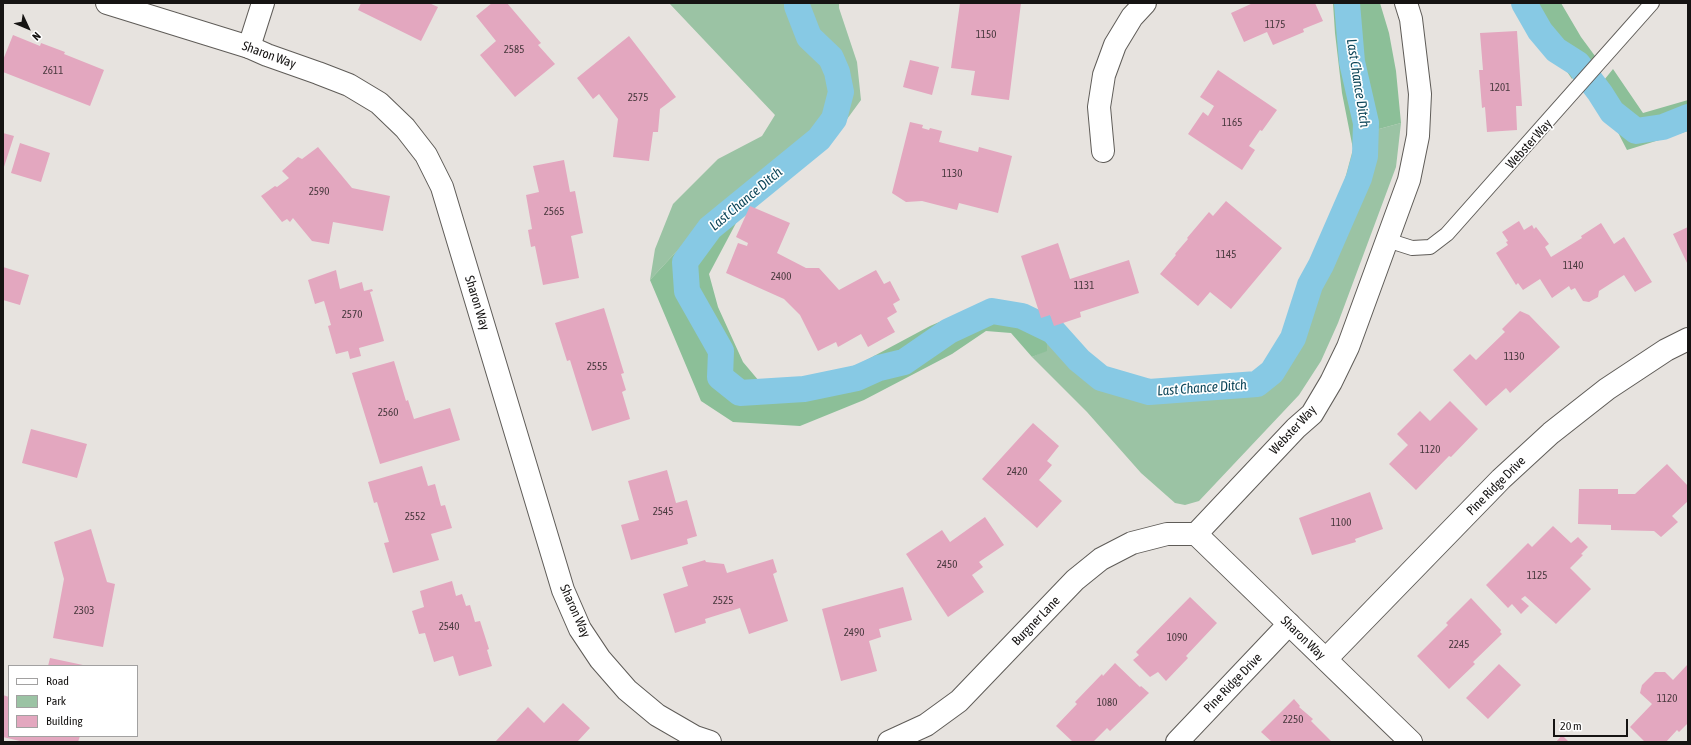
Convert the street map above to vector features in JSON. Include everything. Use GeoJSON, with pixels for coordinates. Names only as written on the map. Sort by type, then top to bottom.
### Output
{"type":"FeatureCollection","features":[{"type":"Feature","properties":{"kind":"street","name":"Sharon Way"},"geometry":{"type":"LineString","coordinates":[[107,3],[249,47],[349,85],[379,104],[405,128],[426,155],[442,187],[564,590],[580,629],[600,660],[627,690],[657,715],[695,737],[710,742]]}},
{"type":"Feature","properties":{"kind":"street"},"geometry":{"type":"LineString","coordinates":[[249,47],[263,3]]}},
{"type":"Feature","properties":{"kind":"street"},"geometry":{"type":"LineString","coordinates":[[1103,151],[1099,107],[1104,75],[1115,45],[1132,17],[1145,3]]}},
{"type":"Feature","properties":{"kind":"street","name":"Webster Way"},"geometry":{"type":"LineString","coordinates":[[1196,534],[1296,428],[1312,414],[1331,382],[1348,347],[1409,180],[1418,136],[1420,94],[1411,19],[1406,3]]}},
{"type":"Feature","properties":{"kind":"street","name":"Pine Ridge Drive"},"geometry":{"type":"LineString","coordinates":[[1326,659],[1501,479],[1551,433],[1607,389],[1666,350],[1688,339]]}},
{"type":"Feature","properties":{"kind":"street","name":"Burgner Lane"},"geometry":{"type":"LineString","coordinates":[[892,741],[926,725],[959,701],[1075,580],[1100,559],[1132,543],[1167,534],[1196,534]]}},
{"type":"Feature","properties":{"kind":"street","name":"Sharon Way"},"geometry":{"type":"LineString","coordinates":[[1196,534],[1411,742]]}},
{"type":"Feature","properties":{"kind":"street","name":"Pine Ridge Drive"},"geometry":{"type":"LineString","coordinates":[[1177,742],[1289,624]]}},
{"type":"Feature","properties":{"kind":"lane","name":"Webster Way"},"geometry":{"type":"LineString","coordinates":[[1387,240],[1412,248],[1430,247],[1447,234],[1652,3]]}},
{"type":"Feature","properties":{"kind":"green space"},"geometry":{"type":"Polygon","coordinates":[[[669,3],[839,3],[839,8],[857,62],[861,100],[831,141],[781,177],[732,200],[688,239],[650,280],[655,249],[673,204],[718,159],[762,136],[775,115],[669,3]]]}},
{"type":"Feature","properties":{"kind":"green space"},"geometry":{"type":"Polygon","coordinates":[[[1333,3],[1380,3],[1389,33],[1396,71],[1401,123],[1379,129],[1353,149],[1342,93],[1333,3]]]}},
{"type":"Feature","properties":{"kind":"green space"},"geometry":{"type":"Polygon","coordinates":[[[1520,3],[1561,3],[1581,37],[1595,56],[1572,79],[1520,3]]]}},
{"type":"Feature","properties":{"kind":"green space"},"geometry":{"type":"Polygon","coordinates":[[[1613,69],[1643,113],[1688,100],[1688,131],[1627,150],[1596,90],[1613,69]]]}},
{"type":"Feature","properties":{"kind":"green space"},"geometry":{"type":"Polygon","coordinates":[[[1401,123],[1396,167],[1338,323],[1321,361],[1299,395],[1199,501],[1185,505],[1175,503],[1141,473],[1087,412],[1032,357],[1047,350],[1047,321],[1090,367],[1115,377],[1167,388],[1255,379],[1276,358],[1338,205],[1353,149],[1379,129],[1401,123]]]}},
{"type":"Feature","properties":{"kind":"green space"},"geometry":{"type":"Polygon","coordinates":[[[781,177],[743,210],[709,274],[718,307],[743,362],[759,381],[803,382],[859,364],[930,326],[981,304],[1017,311],[1047,321],[1047,351],[1032,357],[1011,333],[986,331],[952,354],[864,400],[800,426],[733,422],[701,401],[650,280],[688,239],[732,200],[781,177]]]}},
{"type":"Feature","properties":{"kind":"building"},"geometry":{"type":"Polygon","coordinates":[[[361,3],[429,3],[438,7],[421,41],[358,10],[361,3]]]}},
{"type":"Feature","properties":{"kind":"building"},"geometry":{"type":"Polygon","coordinates":[[[492,3],[507,3],[541,43],[538,45],[555,64],[515,97],[480,55],[496,41],[476,16],[492,3]]]}},
{"type":"Feature","properties":{"kind":"building"},"geometry":{"type":"Polygon","coordinates":[[[960,3],[1021,3],[1009,100],[971,95],[975,71],[951,68],[960,3]]]}},
{"type":"Feature","properties":{"kind":"building"},"geometry":{"type":"Polygon","coordinates":[[[1253,3],[1315,3],[1323,21],[1303,29],[1304,32],[1273,45],[1267,32],[1244,42],[1231,13],[1253,3]]]}},
{"type":"Feature","properties":{"kind":"building"},"geometry":{"type":"Polygon","coordinates":[[[1517,31],[1522,106],[1516,106],[1517,130],[1487,132],[1485,107],[1482,108],[1479,70],[1483,70],[1480,33],[1517,31]]]}},
{"type":"Feature","properties":{"kind":"building"},"geometry":{"type":"Polygon","coordinates":[[[13,35],[40,46],[41,43],[65,52],[64,54],[104,70],[90,106],[3,72],[3,60],[13,35]]]}},
{"type":"Feature","properties":{"kind":"building"},"geometry":{"type":"Polygon","coordinates":[[[629,36],[676,97],[660,109],[658,132],[653,132],[649,161],[613,157],[618,119],[599,94],[593,99],[577,78],[629,36]]]}},
{"type":"Feature","properties":{"kind":"building"},"geometry":{"type":"Polygon","coordinates":[[[910,60],[939,67],[932,95],[903,87],[910,60]]]}},
{"type":"Feature","properties":{"kind":"building"},"geometry":{"type":"Polygon","coordinates":[[[1218,70],[1277,110],[1249,146],[1255,150],[1242,170],[1188,134],[1203,112],[1208,116],[1214,106],[1200,97],[1218,70]]]}},
{"type":"Feature","properties":{"kind":"building"},"geometry":{"type":"Polygon","coordinates":[[[910,122],[923,125],[922,128],[929,130],[930,128],[942,131],[939,142],[978,152],[979,147],[1012,156],[998,213],[959,203],[957,210],[922,201],[906,202],[892,193],[910,122]]]}},
{"type":"Feature","properties":{"kind":"building"},"geometry":{"type":"Polygon","coordinates":[[[3,133],[14,136],[3,170],[3,133]]]}},
{"type":"Feature","properties":{"kind":"building"},"geometry":{"type":"Polygon","coordinates":[[[20,143],[50,153],[41,182],[11,173],[20,143]]]}},
{"type":"Feature","properties":{"kind":"building"},"geometry":{"type":"Polygon","coordinates":[[[318,147],[352,188],[390,196],[383,231],[333,222],[329,244],[312,241],[293,218],[290,222],[287,219],[282,222],[261,196],[289,178],[282,171],[298,157],[302,159],[318,147]]]}},
{"type":"Feature","properties":{"kind":"building"},"geometry":{"type":"Polygon","coordinates":[[[564,160],[570,192],[575,191],[583,233],[571,236],[579,278],[543,285],[535,246],[531,247],[528,230],[532,229],[526,195],[539,192],[533,166],[564,160]]]}},
{"type":"Feature","properties":{"kind":"building"},"geometry":{"type":"Polygon","coordinates":[[[1226,201],[1282,248],[1231,309],[1210,292],[1198,306],[1160,274],[1209,212],[1213,216],[1226,201]]]}},
{"type":"Feature","properties":{"kind":"building"},"geometry":{"type":"Polygon","coordinates":[[[750,206],[790,223],[777,253],[806,268],[819,268],[839,290],[876,270],[884,284],[890,281],[900,300],[893,304],[897,312],[887,318],[895,332],[868,347],[861,334],[838,347],[836,342],[818,351],[800,315],[784,299],[726,273],[738,243],[747,246],[748,243],[736,237],[750,206]]]}},
{"type":"Feature","properties":{"kind":"building"},"geometry":{"type":"Polygon","coordinates":[[[1519,221],[1524,230],[1532,225],[1534,229],[1536,227],[1549,244],[1545,247],[1551,257],[1582,238],[1581,236],[1601,223],[1614,244],[1624,237],[1652,282],[1635,292],[1624,275],[1599,291],[1598,297],[1589,302],[1583,301],[1575,288],[1571,290],[1569,286],[1552,298],[1540,279],[1523,290],[1518,283],[1516,285],[1496,253],[1508,245],[1506,242],[1508,241],[1502,232],[1519,221]]]}},
{"type":"Feature","properties":{"kind":"building"},"geometry":{"type":"Polygon","coordinates":[[[1688,227],[1688,265],[1673,234],[1688,227]]]}},
{"type":"Feature","properties":{"kind":"building"},"geometry":{"type":"Polygon","coordinates":[[[1058,243],[1070,279],[1129,260],[1139,293],[1080,312],[1081,317],[1054,326],[1050,315],[1041,318],[1021,256],[1058,243]]]}},
{"type":"Feature","properties":{"kind":"building"},"geometry":{"type":"Polygon","coordinates":[[[3,267],[29,275],[20,305],[3,300],[3,267]]]}},
{"type":"Feature","properties":{"kind":"building"},"geometry":{"type":"Polygon","coordinates":[[[336,270],[340,289],[362,282],[364,291],[372,289],[373,291],[370,292],[384,341],[359,348],[361,356],[350,359],[348,351],[336,354],[328,326],[331,325],[324,301],[315,304],[308,280],[336,270]]]}},
{"type":"Feature","properties":{"kind":"building"},"geometry":{"type":"Polygon","coordinates":[[[604,308],[624,373],[621,374],[626,390],[622,392],[630,419],[592,431],[570,360],[567,361],[555,323],[604,308]]]}},
{"type":"Feature","properties":{"kind":"building"},"geometry":{"type":"Polygon","coordinates":[[[1520,311],[1529,315],[1560,347],[1510,393],[1506,388],[1486,406],[1453,370],[1470,354],[1476,360],[1505,332],[1502,329],[1520,311]]]}},
{"type":"Feature","properties":{"kind":"building"},"geometry":{"type":"Polygon","coordinates":[[[394,361],[406,401],[408,400],[414,419],[450,408],[460,440],[380,464],[352,373],[394,361]]]}},
{"type":"Feature","properties":{"kind":"building"},"geometry":{"type":"Polygon","coordinates":[[[1450,401],[1478,429],[1416,490],[1389,464],[1408,445],[1397,434],[1420,411],[1430,421],[1450,401]]]}},
{"type":"Feature","properties":{"kind":"building"},"geometry":{"type":"Polygon","coordinates":[[[1033,423],[1059,446],[1047,461],[1052,465],[1039,480],[1062,501],[1037,528],[982,479],[1033,423]]]}},
{"type":"Feature","properties":{"kind":"building"},"geometry":{"type":"Polygon","coordinates":[[[31,429],[87,444],[77,478],[22,463],[31,429]]]}},
{"type":"Feature","properties":{"kind":"building"},"geometry":{"type":"Polygon","coordinates":[[[1667,464],[1688,486],[1688,501],[1672,516],[1678,522],[1661,537],[1654,531],[1611,530],[1611,525],[1578,524],[1579,489],[1618,489],[1618,494],[1635,494],[1667,464]]]}},
{"type":"Feature","properties":{"kind":"building"},"geometry":{"type":"Polygon","coordinates":[[[422,466],[428,486],[435,484],[441,506],[445,505],[452,528],[431,534],[439,560],[393,573],[384,543],[389,542],[377,502],[374,503],[368,482],[422,466]]]}},
{"type":"Feature","properties":{"kind":"building"},"geometry":{"type":"Polygon","coordinates":[[[667,470],[676,503],[687,500],[697,536],[687,539],[688,544],[631,560],[621,525],[639,520],[628,481],[667,470]]]}},
{"type":"Feature","properties":{"kind":"building"},"geometry":{"type":"Polygon","coordinates":[[[1370,492],[1383,529],[1355,539],[1356,542],[1312,555],[1299,518],[1370,492]]]}},
{"type":"Feature","properties":{"kind":"building"},"geometry":{"type":"Polygon","coordinates":[[[985,517],[1004,545],[979,562],[983,567],[972,575],[984,592],[948,617],[906,554],[942,530],[950,542],[985,517]]]}},
{"type":"Feature","properties":{"kind":"building"},"geometry":{"type":"Polygon","coordinates":[[[1553,526],[1571,543],[1578,537],[1588,547],[1581,554],[1583,555],[1570,568],[1591,589],[1556,624],[1525,596],[1521,599],[1529,606],[1521,614],[1512,604],[1508,608],[1486,585],[1528,543],[1532,547],[1553,526]]]}},
{"type":"Feature","properties":{"kind":"building"},"geometry":{"type":"Polygon","coordinates":[[[91,529],[107,582],[115,584],[103,647],[53,638],[64,579],[54,542],[91,529]]]}},
{"type":"Feature","properties":{"kind":"building"},"geometry":{"type":"Polygon","coordinates":[[[773,559],[777,572],[773,574],[788,621],[749,634],[740,608],[705,619],[706,623],[675,633],[663,594],[688,586],[682,567],[705,560],[706,562],[724,564],[727,573],[773,559]]]}},
{"type":"Feature","properties":{"kind":"building"},"geometry":{"type":"Polygon","coordinates":[[[452,581],[456,596],[462,594],[466,606],[470,605],[475,622],[480,621],[489,649],[487,650],[492,666],[459,676],[453,656],[434,662],[425,633],[419,634],[412,611],[424,607],[420,591],[452,581]]]}},
{"type":"Feature","properties":{"kind":"building"},"geometry":{"type":"Polygon","coordinates":[[[903,587],[912,620],[879,629],[881,637],[869,641],[877,671],[841,681],[822,609],[903,587]]]}},
{"type":"Feature","properties":{"kind":"building"},"geometry":{"type":"Polygon","coordinates":[[[1190,597],[1217,623],[1186,656],[1188,658],[1166,681],[1158,672],[1150,677],[1133,660],[1139,655],[1136,652],[1190,597]]]}},
{"type":"Feature","properties":{"kind":"building"},"geometry":{"type":"Polygon","coordinates":[[[1471,598],[1501,630],[1500,632],[1502,634],[1473,662],[1475,664],[1449,689],[1417,656],[1448,625],[1446,623],[1471,598]]]}},
{"type":"Feature","properties":{"kind":"building"},"geometry":{"type":"Polygon","coordinates":[[[50,658],[83,665],[48,665],[50,658]]]}},
{"type":"Feature","properties":{"kind":"building"},"geometry":{"type":"Polygon","coordinates":[[[1115,663],[1140,687],[1141,686],[1149,693],[1110,731],[1107,728],[1093,742],[1073,742],[1056,726],[1077,704],[1075,702],[1115,663]]]}},
{"type":"Feature","properties":{"kind":"building"},"geometry":{"type":"Polygon","coordinates":[[[1499,664],[1521,685],[1488,719],[1466,698],[1499,664]]]}},
{"type":"Feature","properties":{"kind":"building"},"geometry":{"type":"Polygon","coordinates":[[[1688,664],[1688,723],[1679,732],[1677,730],[1666,742],[1645,742],[1630,727],[1652,704],[1640,693],[1642,685],[1655,672],[1665,672],[1673,680],[1688,664]]]}},
{"type":"Feature","properties":{"kind":"building"},"geometry":{"type":"Polygon","coordinates":[[[3,695],[8,697],[8,737],[80,737],[78,742],[24,742],[3,737],[3,695]]]}},
{"type":"Feature","properties":{"kind":"building"},"geometry":{"type":"Polygon","coordinates":[[[1294,699],[1300,706],[1299,707],[1313,719],[1311,721],[1331,741],[1330,742],[1272,742],[1261,732],[1294,699]]]}},
{"type":"Feature","properties":{"kind":"building"},"geometry":{"type":"Polygon","coordinates":[[[563,703],[590,728],[577,742],[495,742],[528,707],[544,723],[563,703]]]}},
{"type":"Feature","properties":{"kind":"building"},"geometry":{"type":"Polygon","coordinates":[[[1562,735],[1569,742],[1556,742],[1562,735]]]}},
{"type":"Feature","properties":{"kind":"waterway","name":"Last Chance Ditch"},"geometry":{"type":"LineString","coordinates":[[797,3],[809,37],[831,58],[837,72],[841,92],[834,119],[819,139],[710,228],[685,262],[687,291],[721,351],[720,377],[740,393],[804,389],[857,378],[879,368],[904,362],[949,331],[992,311],[1022,316],[1053,331],[1079,360],[1101,378],[1149,392],[1257,384],[1272,372],[1293,338],[1310,285],[1321,265],[1359,178],[1365,156],[1366,123],[1352,62],[1347,3]]}},
{"type":"Feature","properties":{"kind":"waterway","name":"Last Chance Ditch"},"geometry":{"type":"LineString","coordinates":[[1524,3],[1540,31],[1556,50],[1578,64],[1612,112],[1636,131],[1663,127],[1688,117]]}}]}
